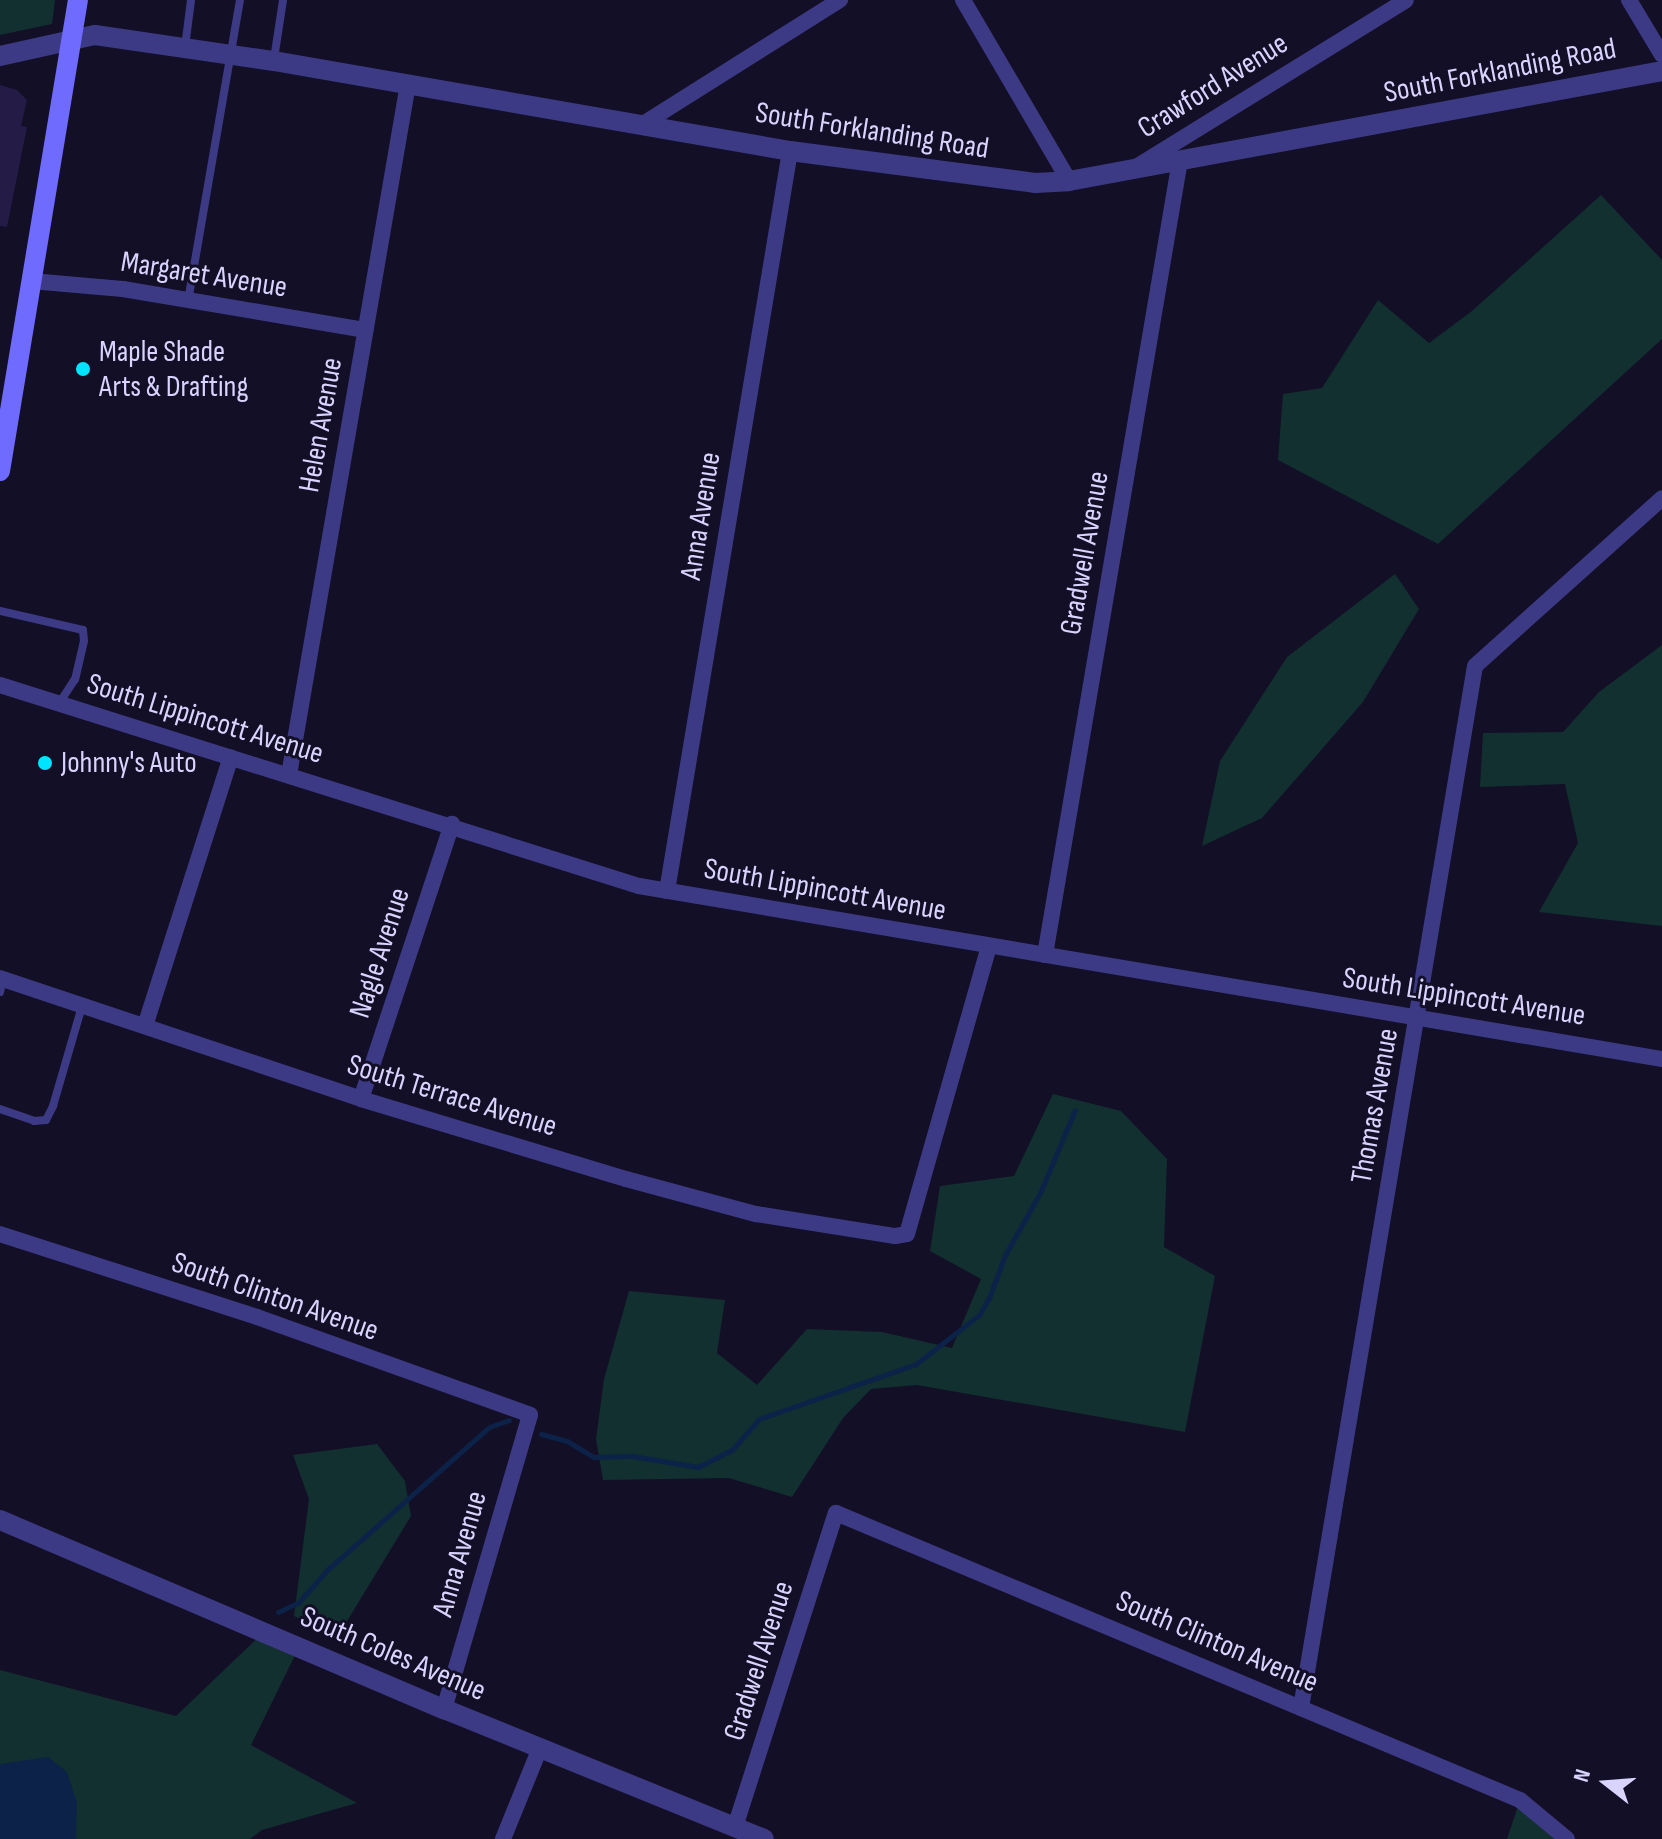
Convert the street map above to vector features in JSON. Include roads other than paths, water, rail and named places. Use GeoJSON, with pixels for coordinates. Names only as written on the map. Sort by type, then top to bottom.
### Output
{"type":"FeatureCollection","features":[{"type":"Feature","properties":{"kind":"main road"},"geometry":{"type":"LineString","coordinates":[[0,471],[78,0]]}},
{"type":"Feature","properties":{"kind":"street"},"geometry":{"type":"LineString","coordinates":[[643,124],[840,0]]}},
{"type":"Feature","properties":{"kind":"street"},"geometry":{"type":"LineString","coordinates":[[963,0],[1069,181]]}},
{"type":"Feature","properties":{"kind":"street","name":"Crawford Avenue"},"geometry":{"type":"LineString","coordinates":[[1132,170],[1406,0]]}},
{"type":"Feature","properties":{"kind":"street"},"geometry":{"type":"LineString","coordinates":[[1629,0],[1662,55]]}},
{"type":"Feature","properties":{"kind":"street","name":"South Forklanding Road"},"geometry":{"type":"LineString","coordinates":[[0,56],[95,35],[274,61],[790,151],[1004,182],[1069,181],[1662,71]]}},
{"type":"Feature","properties":{"kind":"street","name":"Helen Avenue"},"geometry":{"type":"LineString","coordinates":[[289,775],[408,84]]}},
{"type":"Feature","properties":{"kind":"street","name":"Anna Avenue"},"geometry":{"type":"LineString","coordinates":[[667,891],[790,151]]}},
{"type":"Feature","properties":{"kind":"street","name":"Gradwell Avenue"},"geometry":{"type":"LineString","coordinates":[[1045,955],[1180,160]]}},
{"type":"Feature","properties":{"kind":"street","name":"Margaret Avenue"},"geometry":{"type":"LineString","coordinates":[[31,281],[108,287],[366,330]]}},
{"type":"Feature","properties":{"kind":"street","name":"Thomas Avenue"},"geometry":{"type":"LineString","coordinates":[[1301,1708],[1419,1018],[1475,666],[1662,498]]}},
{"type":"Feature","properties":{"kind":"street","name":"South Lippincott Avenue"},"geometry":{"type":"LineString","coordinates":[[0,685],[452,824],[573,866],[667,891],[1662,1059]]}},
{"type":"Feature","properties":{"kind":"street"},"geometry":{"type":"LineString","coordinates":[[145,1026],[231,757]]}},
{"type":"Feature","properties":{"kind":"street","name":"Nagle Avenue"},"geometry":{"type":"LineString","coordinates":[[361,1099],[452,824]]}},
{"type":"Feature","properties":{"kind":"street","name":"South Terrace Avenue"},"geometry":{"type":"LineString","coordinates":[[1,983],[145,1026],[361,1099],[756,1214],[895,1236],[907,1234],[989,946]]}},
{"type":"Feature","properties":{"kind":"street","name":"South Clinton Avenue"},"geometry":{"type":"LineString","coordinates":[[0,1234],[257,1317],[530,1415]]}},
{"type":"Feature","properties":{"kind":"street","name":"Anna Avenue"},"geometry":{"type":"LineString","coordinates":[[444,1709],[530,1415]]}},
{"type":"Feature","properties":{"kind":"street","name":"Gradwell Avenue"},"geometry":{"type":"LineString","coordinates":[[735,1827],[836,1513]]}},
{"type":"Feature","properties":{"kind":"street","name":"South Clinton Avenue"},"geometry":{"type":"LineString","coordinates":[[836,1513],[1520,1800],[1567,1839]]}},
{"type":"Feature","properties":{"kind":"street","name":"South Coles Avenue"},"geometry":{"type":"LineString","coordinates":[[0,1520],[444,1709],[764,1839]]}},
{"type":"Feature","properties":{"kind":"street"},"geometry":{"type":"LineString","coordinates":[[503,1839],[540,1748]]}},
{"type":"Feature","properties":{"kind":"lane"},"geometry":{"type":"LineString","coordinates":[[185,47],[191,0]]}},
{"type":"Feature","properties":{"kind":"lane"},"geometry":{"type":"LineString","coordinates":[[188,301],[240,0]]}},
{"type":"Feature","properties":{"kind":"lane"},"geometry":{"type":"LineString","coordinates":[[274,61],[283,0]]}},
{"type":"Feature","properties":{"kind":"lane"},"geometry":{"type":"LineString","coordinates":[[0,611],[83,630],[84,641],[75,679],[59,704]]}},
{"type":"Feature","properties":{"kind":"lane"},"geometry":{"type":"LineString","coordinates":[[0,1109],[34,1121],[46,1120],[62,1079],[82,1006]]}},
{"type":"Feature","properties":{"kind":"water"},"geometry":{"type":"Polygon","coordinates":[[[48,1757],[67,1772],[77,1803],[76,1839],[0,1839],[0,1764],[48,1757]]]}},
{"type":"Feature","properties":{"kind":"waterway"},"geometry":{"type":"LineString","coordinates":[[541,1434],[567,1441],[594,1457],[632,1456],[698,1467],[732,1450],[759,1419],[916,1364],[979,1315],[989,1298],[1005,1255],[1040,1193],[1075,1110]]}},
{"type":"Feature","properties":{"kind":"waterway"},"geometry":{"type":"LineString","coordinates":[[278,1612],[299,1602],[327,1570],[489,1427],[509,1420]]}},
{"type":"Feature","properties":{"kind":"place","name":"Maple Shade Arts & Drafting"},"geometry":{"type":"Point","coordinates":[83,369]}},
{"type":"Feature","properties":{"kind":"place","name":"Johnny's Auto"},"geometry":{"type":"Point","coordinates":[45,763]}}]}
